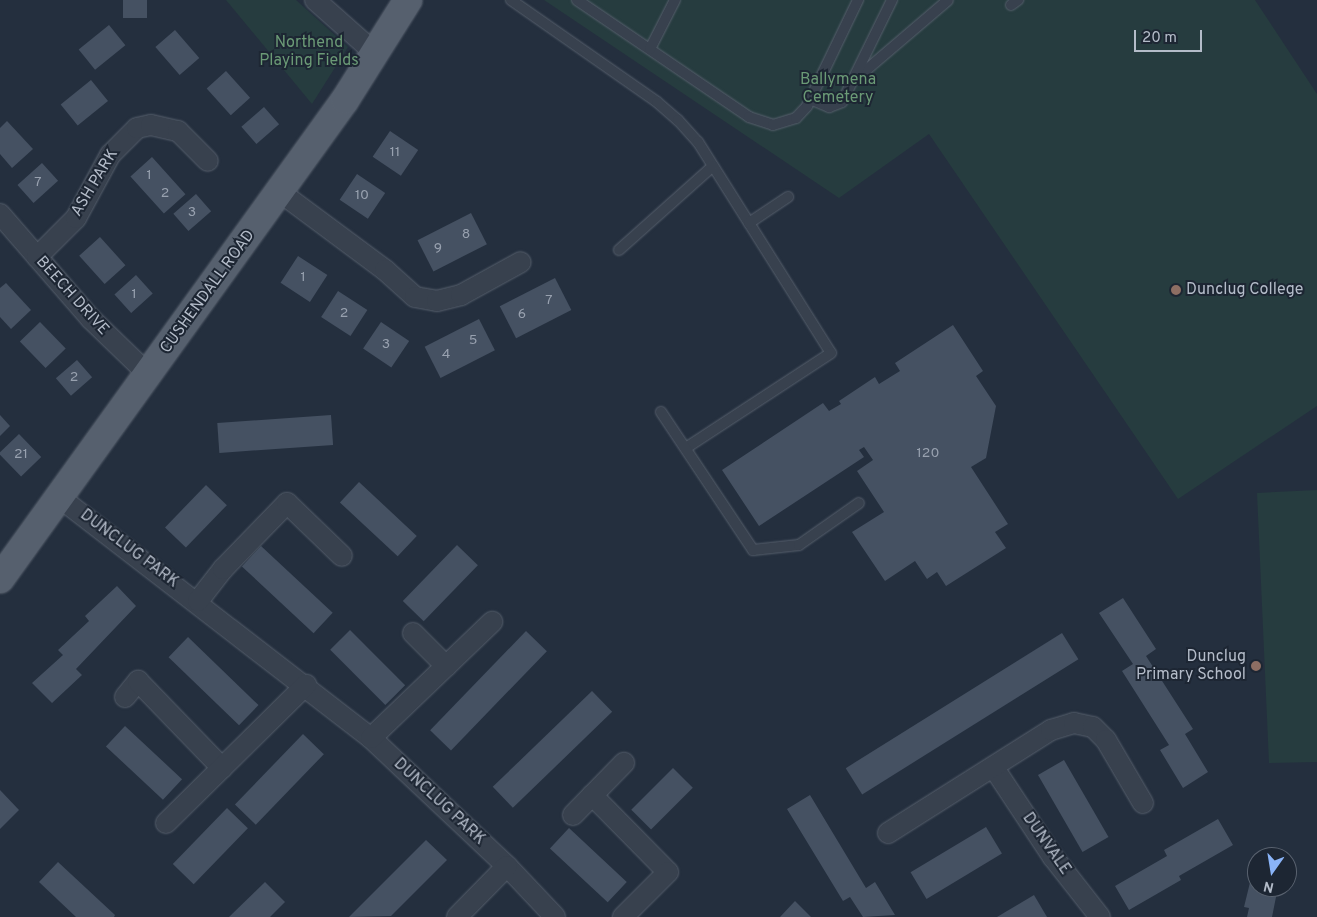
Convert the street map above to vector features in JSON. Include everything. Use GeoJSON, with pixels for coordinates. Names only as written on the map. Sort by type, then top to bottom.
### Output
{"type":"FeatureCollection","features":[{"type":"Feature","properties":{"kind":"main road","name":"CUSHENDALL ROAD"},"geometry":{"type":"LineString","coordinates":[[0,579],[280,192],[375,53],[408,0]]}},
{"type":"Feature","properties":{"kind":"street"},"geometry":{"type":"LineString","coordinates":[[315,0],[375,53]]}},
{"type":"Feature","properties":{"kind":"street","name":"ASH PARK"},"geometry":{"type":"LineString","coordinates":[[37,257],[76,218],[110,155],[137,128],[151,124],[178,131],[208,160]]}},
{"type":"Feature","properties":{"kind":"street"},"geometry":{"type":"LineString","coordinates":[[280,192],[385,270],[414,297],[437,301],[461,295],[521,262]]}},
{"type":"Feature","properties":{"kind":"street","name":"BEECH DRIVE"},"geometry":{"type":"LineString","coordinates":[[0,214],[91,319],[148,374]]}},
{"type":"Feature","properties":{"kind":"street","name":"DUNCLUG PARK"},"geometry":{"type":"LineString","coordinates":[[59,497],[198,601],[372,738],[508,866],[555,917]]}},
{"type":"Feature","properties":{"kind":"street"},"geometry":{"type":"LineString","coordinates":[[198,601],[223,569],[287,503],[342,556]]}},
{"type":"Feature","properties":{"kind":"street"},"geometry":{"type":"LineString","coordinates":[[372,738],[492,622]]}},
{"type":"Feature","properties":{"kind":"street"},"geometry":{"type":"LineString","coordinates":[[413,633],[446,666]]}},
{"type":"Feature","properties":{"kind":"street"},"geometry":{"type":"LineString","coordinates":[[125,697],[138,681],[222,768]]}},
{"type":"Feature","properties":{"kind":"street"},"geometry":{"type":"LineString","coordinates":[[166,823],[306,685]]}},
{"type":"Feature","properties":{"kind":"street"},"geometry":{"type":"LineString","coordinates":[[888,833],[994,768],[1051,730],[1074,723],[1093,727],[1106,740],[1143,803]]}},
{"type":"Feature","properties":{"kind":"street"},"geometry":{"type":"LineString","coordinates":[[572,814],[624,763]]}},
{"type":"Feature","properties":{"kind":"street","name":"DUNVALE"},"geometry":{"type":"LineString","coordinates":[[994,768],[1053,857],[1100,917]]}},
{"type":"Feature","properties":{"kind":"street"},"geometry":{"type":"LineString","coordinates":[[592,795],[668,872],[623,917]]}},
{"type":"Feature","properties":{"kind":"street"},"geometry":{"type":"LineString","coordinates":[[457,917],[508,866]]}},
{"type":"Feature","properties":{"kind":"lane"},"geometry":{"type":"LineString","coordinates":[[511,0],[657,102],[698,142],[831,353],[686,448]]}},
{"type":"Feature","properties":{"kind":"lane"},"geometry":{"type":"LineString","coordinates":[[577,0],[766,124],[788,122],[801,113],[810,100],[858,0]]}},
{"type":"Feature","properties":{"kind":"lane"},"geometry":{"type":"LineString","coordinates":[[650,49],[675,0]]}},
{"type":"Feature","properties":{"kind":"lane"},"geometry":{"type":"LineString","coordinates":[[810,100],[829,106],[836,105],[844,100],[892,0]]}},
{"type":"Feature","properties":{"kind":"lane"},"geometry":{"type":"LineString","coordinates":[[854,80],[948,0]]}},
{"type":"Feature","properties":{"kind":"lane"},"geometry":{"type":"LineString","coordinates":[[619,250],[713,166]]}},
{"type":"Feature","properties":{"kind":"lane"},"geometry":{"type":"LineString","coordinates":[[750,223],[788,197]]}},
{"type":"Feature","properties":{"kind":"lane"},"geometry":{"type":"LineString","coordinates":[[661,412],[753,550],[799,544],[859,503]]}},
{"type":"Feature","properties":{"kind":"green space","name":"Northend Playing Fields"},"geometry":{"type":"Polygon","coordinates":[[[226,0],[296,0],[348,47],[312,104],[226,0]]]}},
{"type":"Feature","properties":{"kind":"green space","name":"Dunclug College"},"geometry":{"type":"Polygon","coordinates":[[[544,0],[1255,0],[1317,94],[1317,406],[1178,499],[929,134],[839,198],[544,0]]]}},
{"type":"Feature","properties":{"kind":"green space"},"geometry":{"type":"Polygon","coordinates":[[[1317,490],[1317,762],[1269,763],[1257,493],[1317,490]]]}},
{"type":"Feature","properties":{"kind":"building"},"geometry":{"type":"Polygon","coordinates":[[[123,0],[147,0],[147,18],[123,18],[123,0]]]}},
{"type":"Feature","properties":{"kind":"building"},"geometry":{"type":"Polygon","coordinates":[[[109,25],[125,45],[95,70],[79,50],[109,25]]]}},
{"type":"Feature","properties":{"kind":"building"},"geometry":{"type":"Polygon","coordinates":[[[175,30],[199,58],[180,75],[155,47],[175,30]]]}},
{"type":"Feature","properties":{"kind":"building"},"geometry":{"type":"Polygon","coordinates":[[[226,71],[250,98],[231,115],[207,88],[226,71]]]}},
{"type":"Feature","properties":{"kind":"building"},"geometry":{"type":"Polygon","coordinates":[[[91,80],[108,101],[78,126],[61,105],[91,80]]]}},
{"type":"Feature","properties":{"kind":"building"},"geometry":{"type":"Polygon","coordinates":[[[264,107],[279,124],[256,144],[241,127],[264,107]]]}},
{"type":"Feature","properties":{"kind":"building"},"geometry":{"type":"Polygon","coordinates":[[[7,121],[33,149],[12,168],[0,154],[0,128],[7,121]]]}},
{"type":"Feature","properties":{"kind":"building"},"geometry":{"type":"Polygon","coordinates":[[[390,131],[418,150],[401,176],[373,157],[390,131]]]}},
{"type":"Feature","properties":{"kind":"building"},"geometry":{"type":"Polygon","coordinates":[[[152,157],[185,194],[164,214],[130,176],[152,157]]]}},
{"type":"Feature","properties":{"kind":"building"},"geometry":{"type":"Polygon","coordinates":[[[42,163],[58,181],[34,203],[17,185],[42,163]]]}},
{"type":"Feature","properties":{"kind":"building"},"geometry":{"type":"Polygon","coordinates":[[[357,174],[385,193],[368,219],[340,200],[357,174]]]}},
{"type":"Feature","properties":{"kind":"building"},"geometry":{"type":"Polygon","coordinates":[[[196,194],[211,211],[188,231],[173,214],[196,194]]]}},
{"type":"Feature","properties":{"kind":"building"},"geometry":{"type":"Polygon","coordinates":[[[471,213],[487,244],[433,271],[418,240],[471,213]]]}},
{"type":"Feature","properties":{"kind":"building"},"geometry":{"type":"Polygon","coordinates":[[[100,237],[125,265],[105,284],[79,256],[100,237]]]}},
{"type":"Feature","properties":{"kind":"building"},"geometry":{"type":"Polygon","coordinates":[[[298,256],[327,275],[310,302],[281,283],[298,256]]]}},
{"type":"Feature","properties":{"kind":"building"},"geometry":{"type":"Polygon","coordinates":[[[136,275],[153,294],[131,313],[114,294],[136,275]]]}},
{"type":"Feature","properties":{"kind":"building"},"geometry":{"type":"Polygon","coordinates":[[[555,278],[571,310],[516,338],[500,306],[555,278]]]}},
{"type":"Feature","properties":{"kind":"building"},"geometry":{"type":"Polygon","coordinates":[[[6,283],[31,310],[11,329],[0,317],[0,288],[6,283]]]}},
{"type":"Feature","properties":{"kind":"building"},"geometry":{"type":"Polygon","coordinates":[[[338,291],[367,310],[350,336],[321,317],[338,291]]]}},
{"type":"Feature","properties":{"kind":"building"},"geometry":{"type":"Polygon","coordinates":[[[479,319],[495,350],[441,378],[425,347],[479,319]]]}},
{"type":"Feature","properties":{"kind":"building"},"geometry":{"type":"Polygon","coordinates":[[[40,322],[66,349],[46,368],[20,341],[40,322]]]}},
{"type":"Feature","properties":{"kind":"building"},"geometry":{"type":"Polygon","coordinates":[[[381,322],[409,341],[391,368],[363,349],[381,322]]]}},
{"type":"Feature","properties":{"kind":"building"},"geometry":{"type":"Polygon","coordinates":[[[953,325],[983,371],[976,376],[996,406],[986,458],[971,467],[1008,524],[995,532],[1006,548],[946,586],[937,572],[927,579],[915,561],[885,581],[852,532],[884,512],[857,471],[873,460],[864,447],[859,450],[864,457],[759,526],[722,470],[823,403],[829,411],[841,404],[839,401],[875,377],[879,384],[900,371],[895,363],[953,325]]]}},
{"type":"Feature","properties":{"kind":"building"},"geometry":{"type":"Polygon","coordinates":[[[77,360],[92,377],[71,396],[56,378],[77,360]]]}},
{"type":"Feature","properties":{"kind":"building"},"geometry":{"type":"Polygon","coordinates":[[[0,415],[10,426],[0,436],[0,415]]]}},
{"type":"Feature","properties":{"kind":"building"},"geometry":{"type":"Polygon","coordinates":[[[331,415],[333,445],[219,453],[217,423],[331,415]]]}},
{"type":"Feature","properties":{"kind":"building"},"geometry":{"type":"Polygon","coordinates":[[[19,434],[41,457],[21,476],[0,455],[0,452],[19,434]]]}},
{"type":"Feature","properties":{"kind":"building"},"geometry":{"type":"Polygon","coordinates":[[[359,482],[417,536],[398,556],[340,502],[359,482]]]}},
{"type":"Feature","properties":{"kind":"building"},"geometry":{"type":"Polygon","coordinates":[[[206,485],[227,505],[186,548],[165,527],[206,485]]]}},
{"type":"Feature","properties":{"kind":"building"},"geometry":{"type":"Polygon","coordinates":[[[457,545],[478,565],[424,621],[403,601],[457,545]]]}},
{"type":"Feature","properties":{"kind":"building"},"geometry":{"type":"Polygon","coordinates":[[[261,546],[333,613],[314,633],[242,566],[261,546]]]}},
{"type":"Feature","properties":{"kind":"building"},"geometry":{"type":"Polygon","coordinates":[[[117,586],[136,606],[76,669],[82,675],[52,703],[32,683],[63,655],[58,650],[89,621],[85,616],[117,586]]]}},
{"type":"Feature","properties":{"kind":"building"},"geometry":{"type":"Polygon","coordinates":[[[1123,598],[1156,649],[1146,656],[1193,729],[1185,734],[1208,772],[1183,788],[1160,750],[1169,745],[1122,671],[1133,664],[1099,613],[1123,598]]]}},
{"type":"Feature","properties":{"kind":"building"},"geometry":{"type":"Polygon","coordinates":[[[350,630],[405,685],[385,705],[330,650],[350,630]]]}},
{"type":"Feature","properties":{"kind":"building"},"geometry":{"type":"Polygon","coordinates":[[[526,631],[547,651],[451,750],[430,730],[526,631]]]}},
{"type":"Feature","properties":{"kind":"building"},"geometry":{"type":"Polygon","coordinates":[[[1062,633],[1078,659],[862,794],[846,768],[1062,633]]]}},
{"type":"Feature","properties":{"kind":"building"},"geometry":{"type":"Polygon","coordinates":[[[188,637],[258,705],[239,725],[169,657],[188,637]]]}},
{"type":"Feature","properties":{"kind":"building"},"geometry":{"type":"Polygon","coordinates":[[[592,691],[612,712],[513,808],[493,787],[592,691]]]}},
{"type":"Feature","properties":{"kind":"building"},"geometry":{"type":"Polygon","coordinates":[[[125,726],[182,779],[163,800],[106,746],[125,726]]]}},
{"type":"Feature","properties":{"kind":"building"},"geometry":{"type":"Polygon","coordinates":[[[303,734],[324,754],[256,825],[235,804],[303,734]]]}},
{"type":"Feature","properties":{"kind":"building"},"geometry":{"type":"Polygon","coordinates":[[[1064,760],[1108,837],[1083,852],[1038,775],[1064,760]]]}},
{"type":"Feature","properties":{"kind":"building"},"geometry":{"type":"Polygon","coordinates":[[[673,768],[693,788],[651,830],[631,810],[673,768]]]}},
{"type":"Feature","properties":{"kind":"building"},"geometry":{"type":"Polygon","coordinates":[[[0,790],[19,810],[0,829],[0,790]]]}},
{"type":"Feature","properties":{"kind":"building"},"geometry":{"type":"Polygon","coordinates":[[[810,795],[866,888],[875,882],[895,915],[863,917],[850,897],[843,901],[787,809],[810,795]]]}},
{"type":"Feature","properties":{"kind":"building"},"geometry":{"type":"Polygon","coordinates":[[[227,808],[248,828],[194,884],[173,864],[227,808]]]}},
{"type":"Feature","properties":{"kind":"building"},"geometry":{"type":"Polygon","coordinates":[[[1218,819],[1233,845],[1179,876],[1181,880],[1129,910],[1115,886],[1167,856],[1164,850],[1218,819]]]}},
{"type":"Feature","properties":{"kind":"building"},"geometry":{"type":"Polygon","coordinates":[[[986,827],[1002,854],[927,899],[911,872],[986,827]]]}},
{"type":"Feature","properties":{"kind":"building"},"geometry":{"type":"Polygon","coordinates":[[[569,828],[627,882],[608,902],[550,848],[569,828]]]}},
{"type":"Feature","properties":{"kind":"building"},"geometry":{"type":"Polygon","coordinates":[[[426,840],[447,860],[391,916],[349,917],[426,840]]]}},
{"type":"Feature","properties":{"kind":"building"},"geometry":{"type":"Polygon","coordinates":[[[58,862],[115,915],[114,917],[76,917],[39,882],[58,862]]]}},
{"type":"Feature","properties":{"kind":"building"},"geometry":{"type":"Polygon","coordinates":[[[265,882],[285,902],[270,917],[229,917],[265,882]]]}},
{"type":"Feature","properties":{"kind":"building"},"geometry":{"type":"Polygon","coordinates":[[[1034,895],[1047,917],[997,917],[1034,895]]]}},
{"type":"Feature","properties":{"kind":"building"},"geometry":{"type":"Polygon","coordinates":[[[1247,895],[1247,897],[1276,897],[1272,917],[1247,917],[1249,908],[1244,907],[1247,895]]]}},
{"type":"Feature","properties":{"kind":"building"},"geometry":{"type":"Polygon","coordinates":[[[795,901],[811,917],[780,917],[795,901]]]}},
{"type":"Feature","properties":{"kind":"place","name":"Dunclug College"},"geometry":{"type":"Point","coordinates":[1176,290]}},
{"type":"Feature","properties":{"kind":"place","name":"Dunclug Primary School"},"geometry":{"type":"Point","coordinates":[1256,666]}},
{"type":"Feature","properties":{"kind":"park label","name":"Ballymena Cemetery"},"geometry":{"type":"Point","coordinates":[838,89]}}]}
